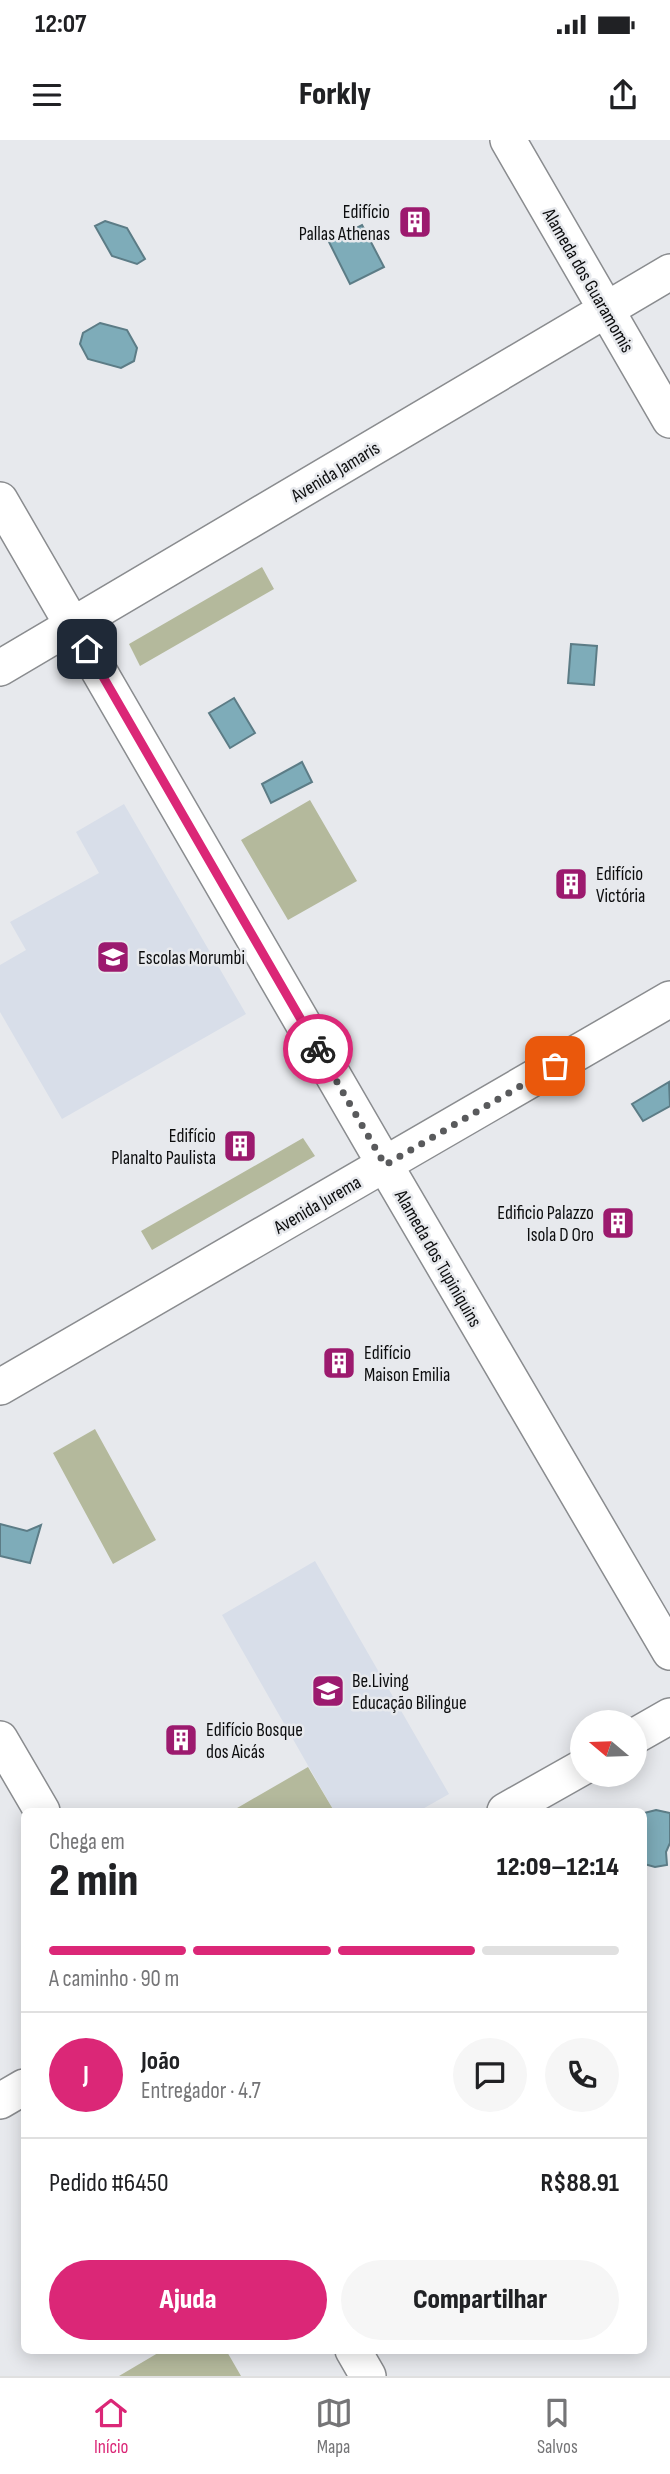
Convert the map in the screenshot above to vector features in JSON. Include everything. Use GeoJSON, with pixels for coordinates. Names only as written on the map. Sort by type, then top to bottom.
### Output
{"type":"FeatureCollection","features":[{"type":"Feature","properties":{"kind":"street","name":"Alameda dos Guaramomis"},"geometry":{"type":"LineString","coordinates":[[508,140],[670,421]]}},
{"type":"Feature","properties":{"kind":"street","name":"Avenida Jamaris"},"geometry":{"type":"LineString","coordinates":[[0,668],[670,272]]}},
{"type":"Feature","properties":{"kind":"street","name":"Alameda dos Tupiniquins"},"geometry":{"type":"LineString","coordinates":[[0,500],[670,1652]]}},
{"type":"Feature","properties":{"kind":"street","name":"Avenida Jurema"},"geometry":{"type":"LineString","coordinates":[[0,1387],[670,999]]}},
{"type":"Feature","properties":{"kind":"street"},"geometry":{"type":"LineString","coordinates":[[648,1729],[670,1716]]}},
{"type":"Feature","properties":{"kind":"street"},"geometry":{"type":"LineString","coordinates":[[0,1739],[40,1808]]}},
{"type":"Feature","properties":{"kind":"street"},"geometry":{"type":"LineString","coordinates":[[510,1808],[570,1774]]}},
{"type":"Feature","properties":{"kind":"street"},"geometry":{"type":"LineString","coordinates":[[0,2101],[21,2089]]}},
{"type":"Feature","properties":{"kind":"street"},"geometry":{"type":"LineString","coordinates":[[355,2354],[368,2376]]}},
{"type":"Feature","properties":{"kind":"shaded area","name":"Escolas Morumbi"},"geometry":{"type":"Polygon","coordinates":[[[124,804],[246,1014],[62,1119],[0,1012],[0,965],[26,950],[10,922],[99,873],[76,832],[124,804]]]}},
{"type":"Feature","properties":{"kind":"shaded area","name":"Be.Living Educação Bilingue"},"geometry":{"type":"Polygon","coordinates":[[[315,1561],[449,1794],[424,1808],[332,1808],[222,1615],[315,1561]]]}},
{"type":"Feature","properties":{"kind":"green space"},"geometry":{"type":"Polygon","coordinates":[[[262,567],[274,589],[140,666],[129,644],[262,567]]]}},
{"type":"Feature","properties":{"kind":"green space"},"geometry":{"type":"Polygon","coordinates":[[[310,800],[357,881],[288,920],[241,840],[310,800]]]}},
{"type":"Feature","properties":{"kind":"green space"},"geometry":{"type":"Polygon","coordinates":[[[303,1138],[315,1156],[152,1250],[141,1231],[303,1138]]]}},
{"type":"Feature","properties":{"kind":"green space"},"geometry":{"type":"Polygon","coordinates":[[[95,1429],[156,1540],[113,1564],[53,1453],[95,1429]]]}},
{"type":"Feature","properties":{"kind":"green space"},"geometry":{"type":"Polygon","coordinates":[[[308,1767],[332,1808],[237,1808],[308,1767]]]}},
{"type":"Feature","properties":{"kind":"green space"},"geometry":{"type":"Polygon","coordinates":[[[156,2354],[228,2354],[241,2376],[119,2376],[156,2354]]]}},
{"type":"Feature","properties":{"kind":"water"},"geometry":{"type":"Polygon","coordinates":[[[105,221],[127,228],[145,259],[137,264],[112,256],[95,226],[105,221]]]}},
{"type":"Feature","properties":{"kind":"water"},"geometry":{"type":"Polygon","coordinates":[[[362,225],[384,267],[350,284],[329,242],[362,225]]]}},
{"type":"Feature","properties":{"kind":"water"},"geometry":{"type":"Polygon","coordinates":[[[100,323],[127,330],[137,348],[134,361],[121,368],[88,359],[80,344],[83,333],[100,323]]]}},
{"type":"Feature","properties":{"kind":"water"},"geometry":{"type":"Polygon","coordinates":[[[571,644],[597,646],[594,685],[568,683],[571,644]]]}},
{"type":"Feature","properties":{"kind":"water"},"geometry":{"type":"Polygon","coordinates":[[[234,698],[255,733],[230,748],[209,713],[234,698]]]}},
{"type":"Feature","properties":{"kind":"water"},"geometry":{"type":"Polygon","coordinates":[[[302,762],[312,782],[271,803],[262,784],[302,762]]]}},
{"type":"Feature","properties":{"kind":"water"},"geometry":{"type":"Polygon","coordinates":[[[669,1082],[670,1106],[643,1121],[632,1104],[669,1082]]]}},
{"type":"Feature","properties":{"kind":"water"},"geometry":{"type":"Polygon","coordinates":[[[0,1524],[27,1531],[41,1525],[30,1563],[0,1556],[0,1524]]]}},
{"type":"Feature","properties":{"kind":"water"},"geometry":{"type":"Polygon","coordinates":[[[656,1810],[670,1813],[667,1865],[655,1867],[647,1865],[647,1812],[656,1810]]]}},
{"type":"Feature","properties":{"kind":"way so far"},"geometry":{"type":"LineString","coordinates":[[318,1049],[385,1165],[555,1066]]}},
{"type":"Feature","properties":{"kind":"place","name":"Edifício Pallas Athenas"},"geometry":{"type":"Point","coordinates":[415,222]}},
{"type":"Feature","properties":{"kind":"place","name":"Edifício Victória"},"geometry":{"type":"Point","coordinates":[571,884]}},
{"type":"Feature","properties":{"kind":"place","name":"Escolas Morumbi"},"geometry":{"type":"Point","coordinates":[113,957]}},
{"type":"Feature","properties":{"kind":"place","name":"Edifício Planalto Paulista"},"geometry":{"type":"Point","coordinates":[240,1146]}},
{"type":"Feature","properties":{"kind":"place","name":"Edificio Palazzo Isola D Oro"},"geometry":{"type":"Point","coordinates":[618,1223]}},
{"type":"Feature","properties":{"kind":"place","name":"Edifício Maison Emilia"},"geometry":{"type":"Point","coordinates":[339,1363]}},
{"type":"Feature","properties":{"kind":"place","name":"Be.Living Educação Bilingue"},"geometry":{"type":"Point","coordinates":[328,1691]}},
{"type":"Feature","properties":{"kind":"place","name":"Edifício Bosque dos Aicás"},"geometry":{"type":"Point","coordinates":[181,1740]}},
{"type":"Feature","properties":{"kind":"route"},"geometry":{"type":"LineString","coordinates":[[87,649],[318,1049]]}}]}
